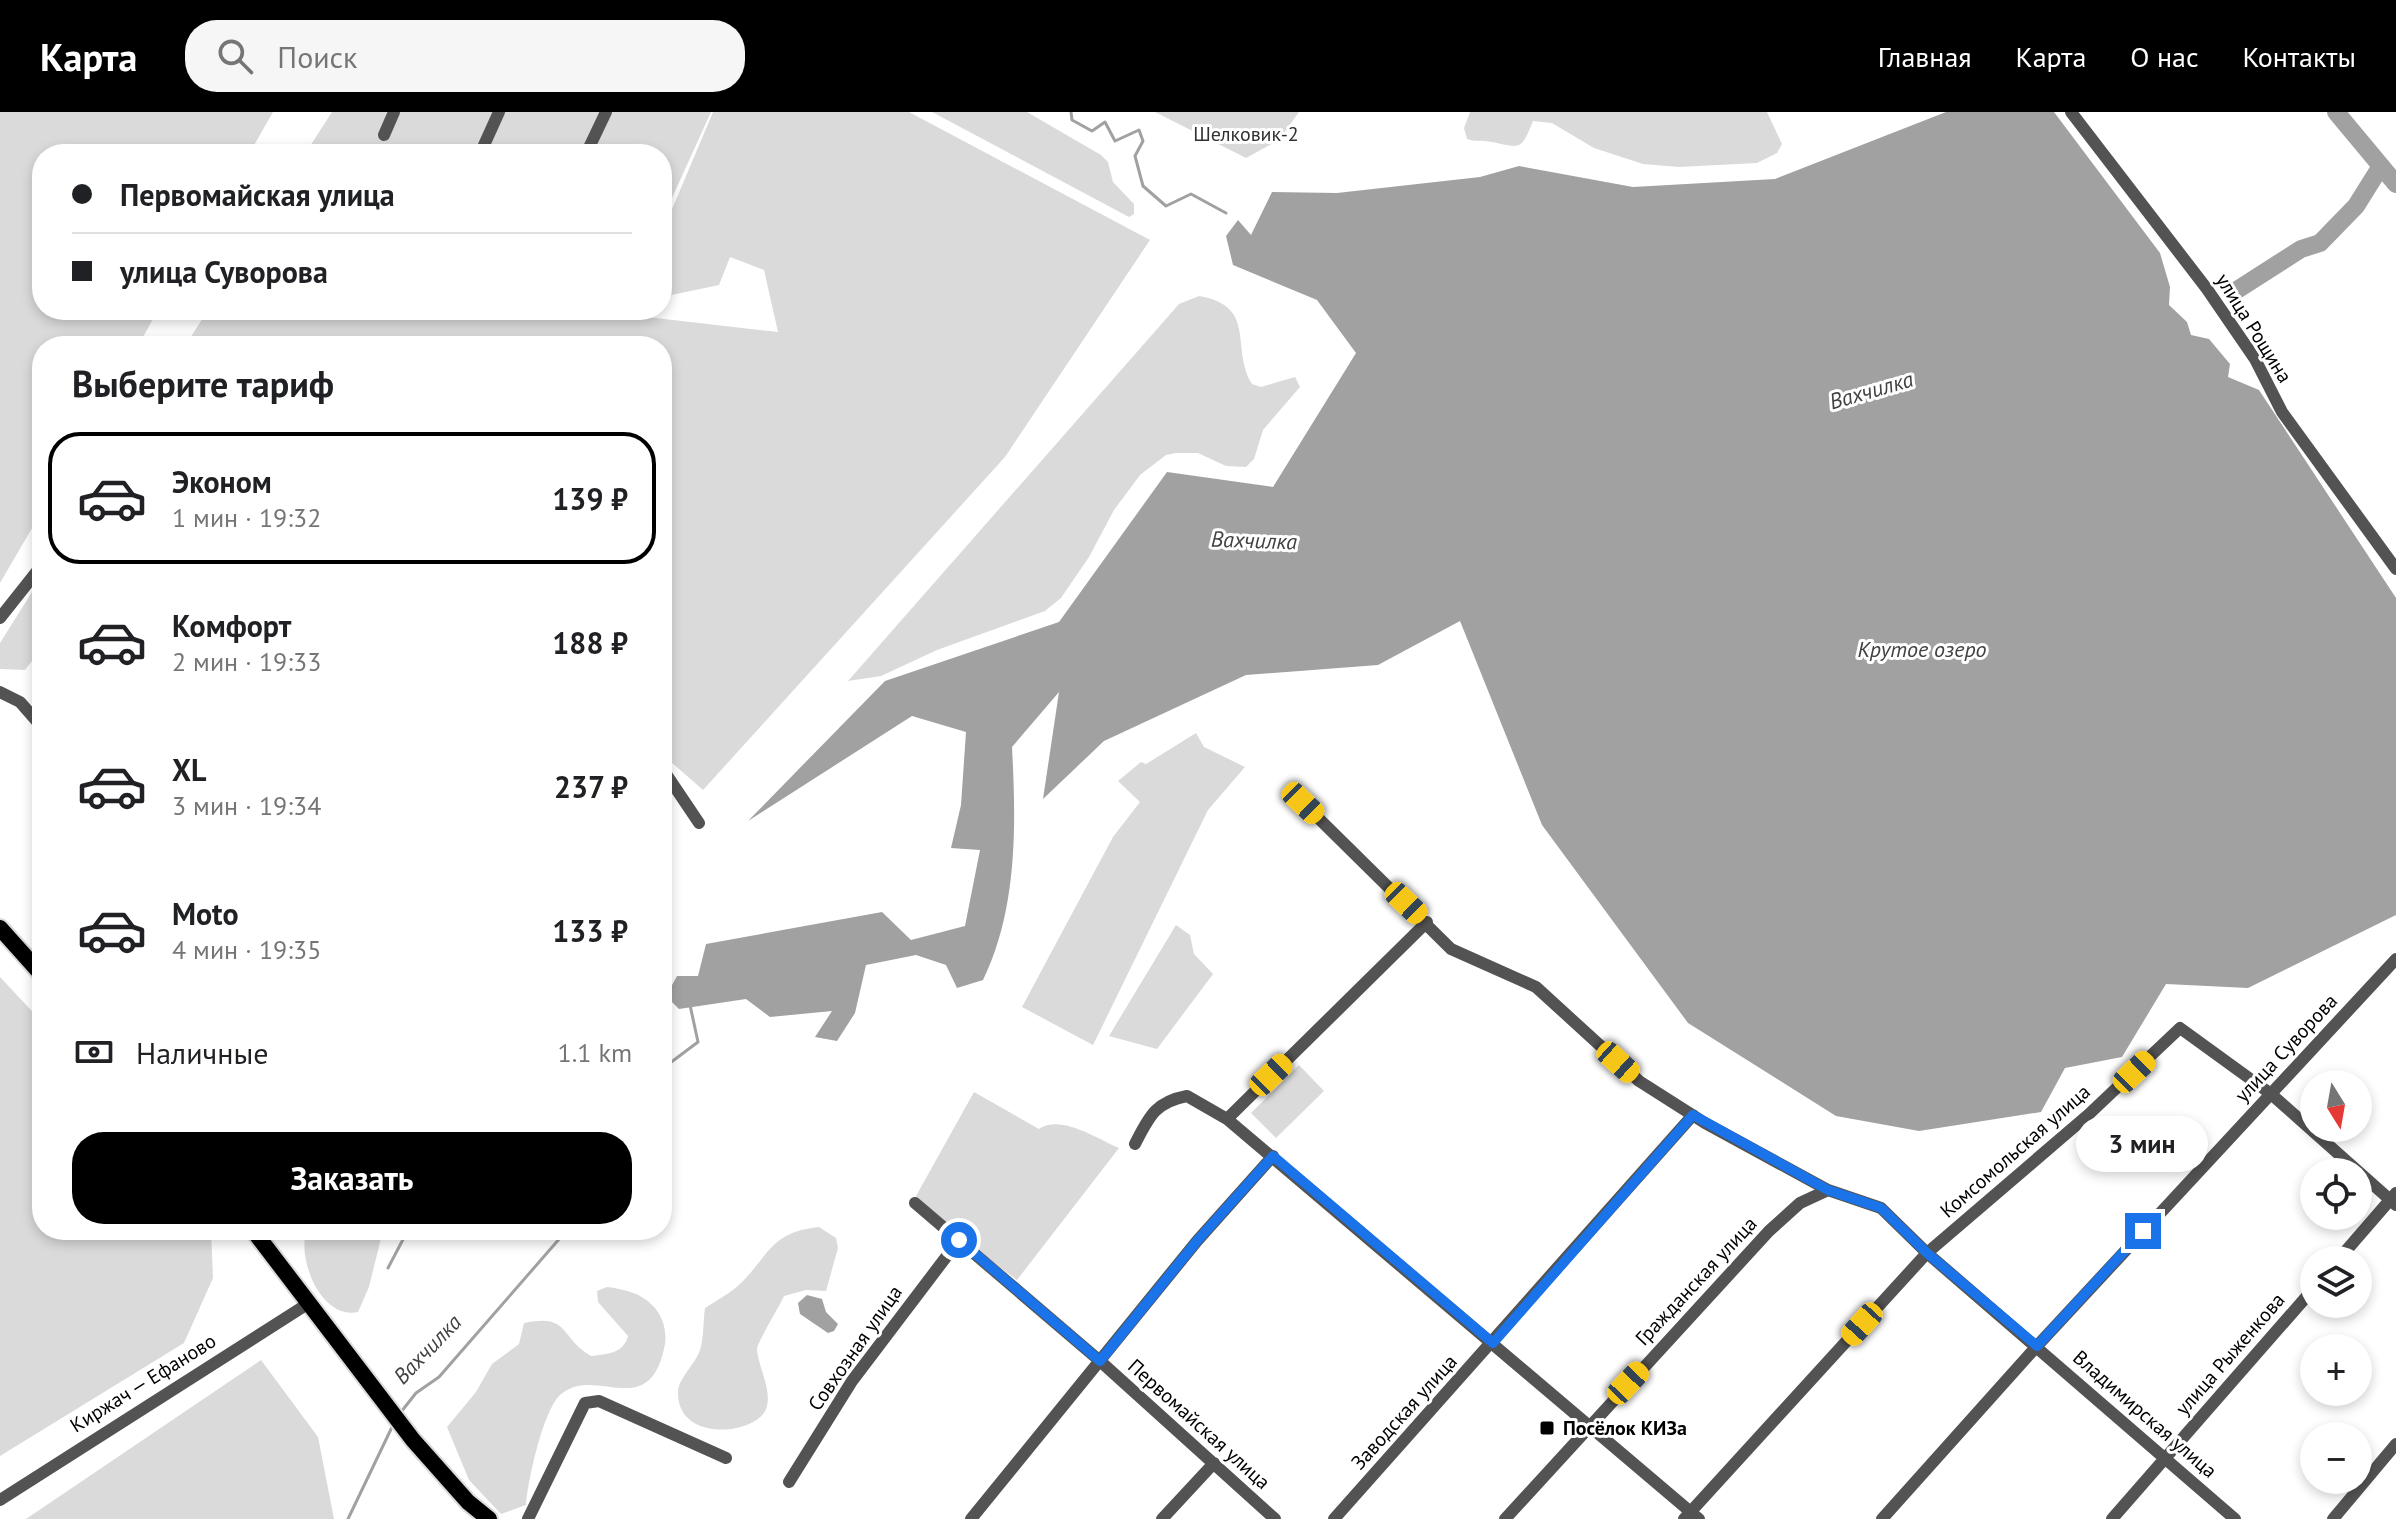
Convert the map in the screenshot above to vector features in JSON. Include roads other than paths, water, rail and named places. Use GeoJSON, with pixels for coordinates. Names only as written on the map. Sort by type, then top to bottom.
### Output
{"type":"FeatureCollection","features":[{"type":"Feature","properties":{"kind":"main road"},"geometry":{"type":"LineString","coordinates":[[0,928],[32,964]]}},
{"type":"Feature","properties":{"kind":"main road"},"geometry":{"type":"LineString","coordinates":[[261,1240],[413,1440],[468,1502],[489,1519]]}},
{"type":"Feature","properties":{"kind":"street"},"geometry":{"type":"LineString","coordinates":[[384,135],[394,112]]}},
{"type":"Feature","properties":{"kind":"street"},"geometry":{"type":"LineString","coordinates":[[485,144],[499,112]]}},
{"type":"Feature","properties":{"kind":"street"},"geometry":{"type":"LineString","coordinates":[[591,144],[606,112]]}},
{"type":"Feature","properties":{"kind":"street","name":"улица Рощина"},"geometry":{"type":"LineString","coordinates":[[2071,112],[2207,289],[2255,359],[2282,412],[2396,569]]}},
{"type":"Feature","properties":{"kind":"street"},"geometry":{"type":"LineString","coordinates":[[0,618],[32,578]]}},
{"type":"Feature","properties":{"kind":"street"},"geometry":{"type":"LineString","coordinates":[[0,692],[20,702],[32,716]]}},
{"type":"Feature","properties":{"kind":"street"},"geometry":{"type":"LineString","coordinates":[[672,783],[699,823]]}},
{"type":"Feature","properties":{"kind":"street","name":"Владимирская улица"},"geometry":{"type":"LineString","coordinates":[[1303,803],[1451,949],[1536,987],[1639,1081],[1693,1115],[1828,1190],[1881,1208],[1927,1253],[2037,1346],[2164,1461],[2235,1519]]}},
{"type":"Feature","properties":{"kind":"street"},"geometry":{"type":"LineString","coordinates":[[1227,1119],[1427,922]]}},
{"type":"Feature","properties":{"kind":"street","name":"улица Суворова"},"geometry":{"type":"LineString","coordinates":[[1882,1519],[2037,1346],[2396,959]]}},
{"type":"Feature","properties":{"kind":"street","name":"Комсомольская улица"},"geometry":{"type":"LineString","coordinates":[[1691,1517],[1927,1253],[2088,1115],[2180,1028],[2271,1094]]}},
{"type":"Feature","properties":{"kind":"street"},"geometry":{"type":"LineString","coordinates":[[2271,1094],[2394,1199],[2351,1246]]}},
{"type":"Feature","properties":{"kind":"street"},"geometry":{"type":"LineString","coordinates":[[1135,1144],[1149,1117],[1166,1099],[1187,1096],[1227,1119],[1493,1343],[1691,1517]]}},
{"type":"Feature","properties":{"kind":"street","name":"Заводская улица"},"geometry":{"type":"LineString","coordinates":[[1334,1519],[1693,1115]]}},
{"type":"Feature","properties":{"kind":"street"},"geometry":{"type":"LineString","coordinates":[[971,1519],[1197,1241],[1273,1156]]}},
{"type":"Feature","properties":{"kind":"street","name":"Гражданская улица"},"geometry":{"type":"LineString","coordinates":[[1505,1519],[1769,1231],[1800,1203],[1828,1190]]}},
{"type":"Feature","properties":{"kind":"street","name":"Первомайская улица"},"geometry":{"type":"LineString","coordinates":[[915,1203],[1100,1361],[1275,1519]]}},
{"type":"Feature","properties":{"kind":"street","name":"Совхозная улица"},"geometry":{"type":"LineString","coordinates":[[789,1482],[852,1381],[959,1240]]}},
{"type":"Feature","properties":{"kind":"street","name":"Киржач — Ефаново"},"geometry":{"type":"LineString","coordinates":[[0,1500],[309,1303]]}},
{"type":"Feature","properties":{"kind":"street","name":"улица Рыженкова"},"geometry":{"type":"LineString","coordinates":[[2112,1519],[2300,1304]]}},
{"type":"Feature","properties":{"kind":"street"},"geometry":{"type":"LineString","coordinates":[[528,1519],[585,1403],[599,1401],[726,1458]]}},
{"type":"Feature","properties":{"kind":"street"},"geometry":{"type":"LineString","coordinates":[[2333,1519],[2396,1444]]}},
{"type":"Feature","properties":{"kind":"street"},"geometry":{"type":"LineString","coordinates":[[1162,1519],[1214,1463]]}},
{"type":"Feature","properties":{"kind":"water","name":"Крутое озеро"},"geometry":{"type":"Polygon","coordinates":[[[1946,112],[2054,112],[2160,253],[2170,287],[2169,305],[2187,322],[2191,335],[2209,339],[2230,364],[2228,377],[2259,390],[2396,598],[2396,915],[2248,988],[2166,984],[2122,1057],[2065,1068],[2041,1112],[1919,1131],[1836,1116],[1688,1023],[1542,825],[1460,621],[1378,665],[1246,675],[1104,741],[1043,799],[1059,692],[1012,747],[1014,836],[1009,895],[1003,924],[983,980],[957,988],[946,965],[916,955],[866,965],[855,1013],[837,1041],[815,1037],[832,1011],[770,1017],[746,999],[679,1009],[672,1002],[672,985],[677,976],[698,976],[706,944],[882,912],[911,940],[965,926],[980,850],[951,848],[961,805],[966,732],[912,716],[748,821],[885,681],[1059,622],[1167,472],[1273,487],[1356,353],[1317,300],[1233,265],[1226,236],[1238,220],[1251,235],[1272,192],[1337,193],[1480,177],[1519,166],[1633,187],[1775,179],[1946,112]]]}},
{"type":"Feature","properties":{"kind":"water"},"geometry":{"type":"Polygon","coordinates":[[[807,1295],[822,1299],[826,1312],[838,1324],[834,1331],[828,1333],[800,1314],[798,1303],[807,1295]]]}},
{"type":"Feature","properties":{"kind":"waterway"},"geometry":{"type":"LineString","coordinates":[[1071,112],[1072,120],[1092,131],[1105,122],[1115,141],[1139,130],[1143,141],[1135,156],[1143,186],[1166,206],[1191,194],[1226,213]]}},
{"type":"Feature","properties":{"kind":"waterway"},"geometry":{"type":"LineString","coordinates":[[2336,112],[2396,184]]}},
{"type":"Feature","properties":{"kind":"waterway","name":"Вахчилка"},"geometry":{"type":"LineString","coordinates":[[2237,290],[2301,249],[2320,243],[2356,206],[2381,166]]}},
{"type":"Feature","properties":{"kind":"waterway","name":"Вахчилка"},"geometry":{"type":"LineString","coordinates":[[672,1062],[698,1042],[690,1005]]}},
{"type":"Feature","properties":{"kind":"waterway"},"geometry":{"type":"LineString","coordinates":[[388,1268],[403,1240]]}},
{"type":"Feature","properties":{"kind":"waterway","name":"Вахчилка"},"geometry":{"type":"LineString","coordinates":[[401,1412],[416,1393],[439,1377],[558,1240]]}},
{"type":"Feature","properties":{"kind":"waterway","name":"Вахчилка"},"geometry":{"type":"LineString","coordinates":[[348,1519],[393,1425]]}},
{"type":"Feature","properties":{"kind":"place","name":"Посёлок КИЗа"},"geometry":{"type":"Point","coordinates":[1547,1428]}},
{"type":"Feature","properties":{"kind":"park label","name":"Шелковик-2"},"geometry":{"type":"Point","coordinates":[1246,134]}}]}
